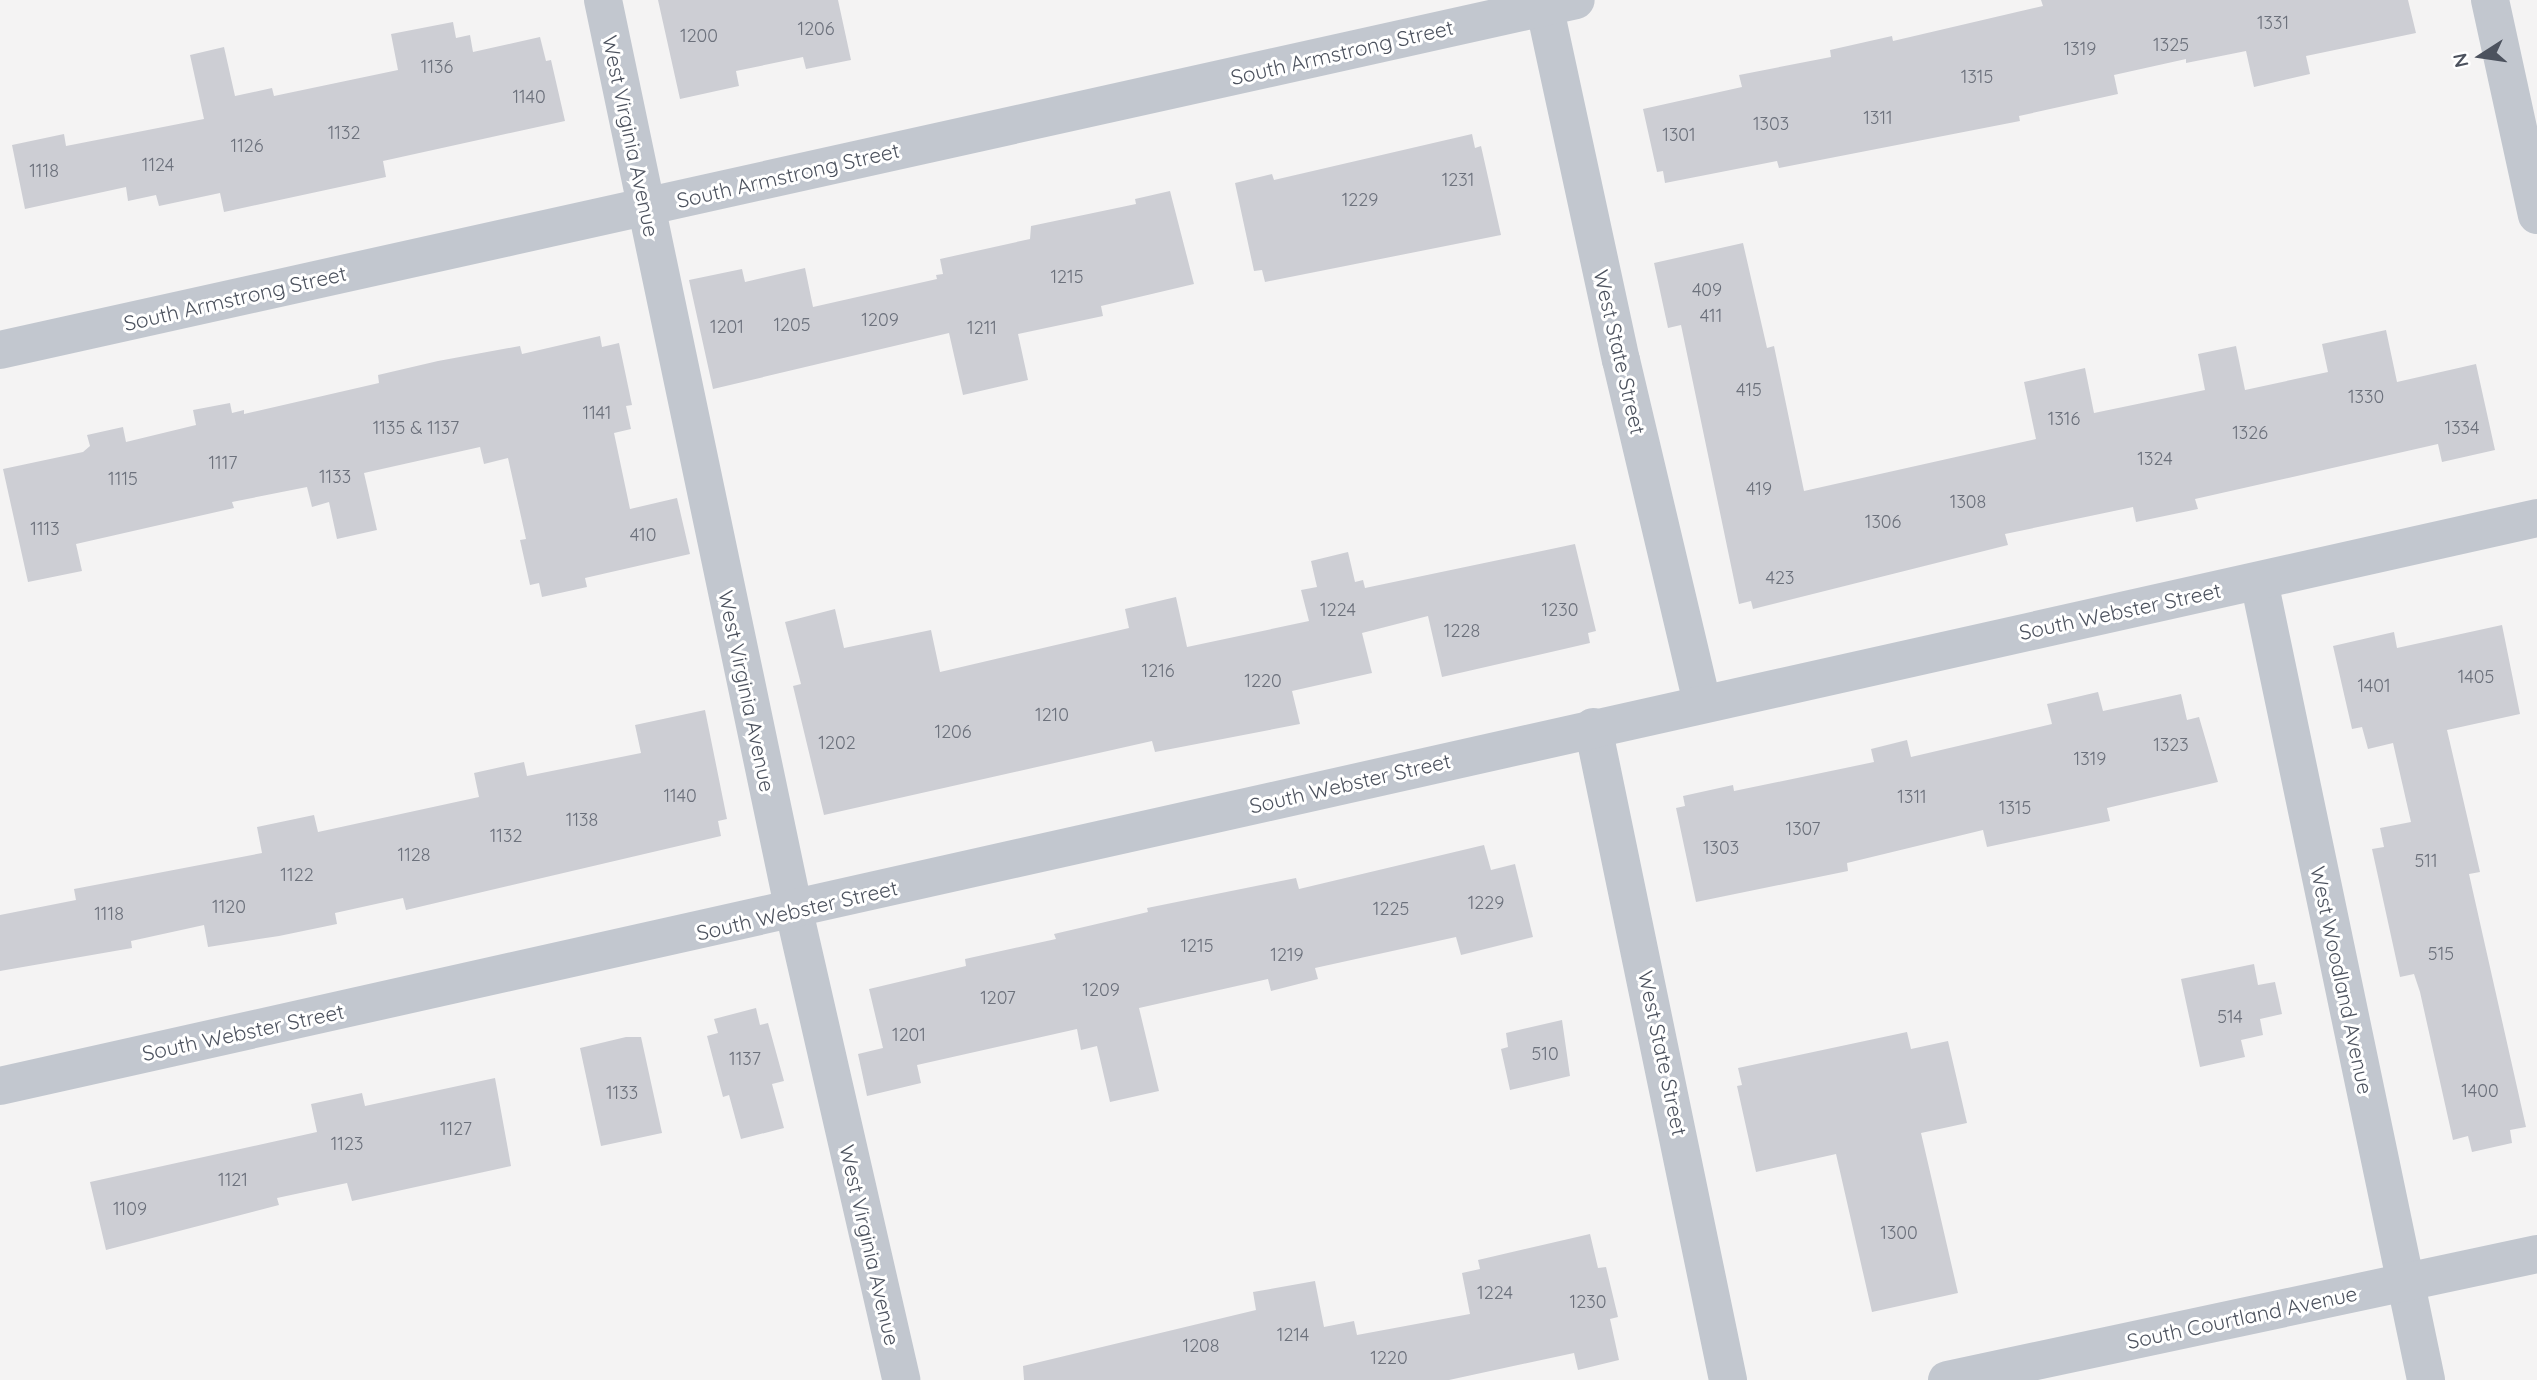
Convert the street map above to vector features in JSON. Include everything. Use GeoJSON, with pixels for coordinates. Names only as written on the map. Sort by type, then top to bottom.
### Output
{"type":"FeatureCollection","features":[{"type":"Feature","properties":{"kind":"street","name":"West Virginia Avenue"},"geometry":{"type":"LineString","coordinates":[[603,0],[794,911],[901,1380]]}},
{"type":"Feature","properties":{"kind":"street"},"geometry":{"type":"LineString","coordinates":[[2490,0],[2537,215]]}},
{"type":"Feature","properties":{"kind":"street","name":"South Armstrong Street"},"geometry":{"type":"LineString","coordinates":[[0,350],[1555,2]]}},
{"type":"Feature","properties":{"kind":"street","name":"West State Street"},"geometry":{"type":"LineString","coordinates":[[1555,2],[1621,360],[1702,702]]}},
{"type":"Feature","properties":{"kind":"street","name":"South Webster Street"},"geometry":{"type":"LineString","coordinates":[[0,1086],[794,911],[1702,702],[2537,518]]}},
{"type":"Feature","properties":{"kind":"street","name":"West Woodland Avenue"},"geometry":{"type":"LineString","coordinates":[[2259,581],[2426,1380]]}},
{"type":"Feature","properties":{"kind":"street","name":"West State Street"},"geometry":{"type":"LineString","coordinates":[[1593,727],[1728,1380]]}},
{"type":"Feature","properties":{"kind":"street","name":"South Courtland Avenue"},"geometry":{"type":"LineString","coordinates":[[1947,1380],[2537,1254]]}},
{"type":"Feature","properties":{"kind":"building"},"geometry":{"type":"Polygon","coordinates":[[[658,0],[838,0],[851,60],[806,69],[803,57],[736,71],[739,86],[680,99],[658,0]]]}},
{"type":"Feature","properties":{"kind":"building"},"geometry":{"type":"Polygon","coordinates":[[[2041,0],[2408,0],[2416,33],[2306,56],[2310,74],[2254,87],[2246,51],[2186,63],[2186,59],[2114,75],[2118,94],[2019,116],[2020,121],[1779,168],[1777,161],[1665,183],[1663,171],[1657,172],[1643,109],[1742,87],[1739,75],[1831,57],[1830,50],[1892,36],[1893,41],[2043,6],[2041,0]]]}},
{"type":"Feature","properties":{"kind":"building"},"geometry":{"type":"Polygon","coordinates":[[[453,22],[456,38],[470,35],[473,52],[540,37],[546,61],[551,60],[565,121],[383,161],[386,177],[224,212],[220,193],[159,206],[156,195],[128,201],[126,187],[25,209],[12,145],[64,134],[66,146],[204,119],[190,55],[224,47],[235,96],[272,88],[274,96],[398,70],[391,34],[453,22]]]}},
{"type":"Feature","properties":{"kind":"building"},"geometry":{"type":"Polygon","coordinates":[[[1472,134],[1475,148],[1481,146],[1501,235],[1265,282],[1262,270],[1254,271],[1235,183],[1272,174],[1274,180],[1472,134]]]}},
{"type":"Feature","properties":{"kind":"building"},"geometry":{"type":"Polygon","coordinates":[[[1170,191],[1194,284],[1101,306],[1103,316],[1018,334],[1028,380],[963,395],[949,333],[713,389],[689,280],[742,269],[745,282],[805,268],[813,307],[937,279],[936,275],[943,274],[940,259],[1030,239],[1031,226],[1136,204],[1135,199],[1170,191]]]}},
{"type":"Feature","properties":{"kind":"building"},"geometry":{"type":"Polygon","coordinates":[[[1743,243],[1767,348],[1774,346],[1804,491],[2036,439],[2024,382],[2085,368],[2094,413],[2205,390],[2198,354],[2236,346],[2245,390],[2328,372],[2322,344],[2386,330],[2397,382],[2476,364],[2495,450],[2442,462],[2438,444],[2195,499],[2198,509],[2136,522],[2133,507],[2005,534],[2008,545],[1753,609],[1751,601],[1739,604],[1681,325],[1668,328],[1654,263],[1743,243]]]}},
{"type":"Feature","properties":{"kind":"building"},"geometry":{"type":"Polygon","coordinates":[[[600,336],[602,347],[619,343],[632,405],[626,406],[631,429],[614,433],[630,509],[677,498],[690,554],[585,578],[587,587],[542,597],[539,583],[530,585],[520,540],[526,539],[508,458],[484,464],[480,447],[364,473],[377,530],[337,539],[329,502],[312,507],[307,487],[232,502],[234,508],[76,544],[82,571],[28,582],[3,469],[83,452],[90,446],[87,435],[123,427],[126,442],[196,425],[193,410],[230,403],[232,413],[244,410],[244,414],[379,383],[378,375],[438,361],[520,346],[522,354],[600,336]]]}},
{"type":"Feature","properties":{"kind":"building"},"geometry":{"type":"Polygon","coordinates":[[[1575,544],[1596,631],[1588,633],[1590,643],[1442,677],[1428,616],[1362,633],[1372,673],[1292,691],[1300,724],[1155,752],[1152,741],[824,815],[793,686],[801,684],[785,622],[835,609],[844,648],[931,630],[940,672],[1129,628],[1125,609],[1176,597],[1187,647],[1309,621],[1301,590],[1317,587],[1311,561],[1348,552],[1355,582],[1363,580],[1365,588],[1575,544]]]}},
{"type":"Feature","properties":{"kind":"building"},"geometry":{"type":"Polygon","coordinates":[[[2502,625],[2520,714],[2447,730],[2480,872],[2469,874],[2526,1127],[2510,1130],[2512,1143],[2472,1152],[2468,1136],[2453,1140],[2420,992],[2414,974],[2400,977],[2372,849],[2384,847],[2380,828],[2411,822],[2393,743],[2368,749],[2362,727],[2352,729],[2333,646],[2394,632],[2397,648],[2502,625]]]}},
{"type":"Feature","properties":{"kind":"building"},"geometry":{"type":"Polygon","coordinates":[[[2098,692],[2103,711],[2181,694],[2187,720],[2199,717],[2218,782],[2107,808],[2110,821],[1987,847],[1983,830],[1847,863],[1848,871],[1696,902],[1676,808],[1685,806],[1683,796],[1733,785],[1734,791],[1874,762],[1871,749],[1907,740],[1911,757],[2052,724],[2047,704],[2098,692]]]}},
{"type":"Feature","properties":{"kind":"building"},"geometry":{"type":"Polygon","coordinates":[[[705,710],[727,819],[718,821],[721,836],[406,910],[403,898],[335,913],[337,924],[279,936],[208,947],[204,925],[131,941],[132,948],[0,971],[0,915],[76,900],[74,889],[262,853],[257,827],[314,815],[318,832],[479,797],[474,773],[524,762],[527,776],[641,753],[635,725],[705,710]]]}},
{"type":"Feature","properties":{"kind":"building"},"geometry":{"type":"Polygon","coordinates":[[[1484,845],[1491,870],[1515,864],[1533,937],[1461,955],[1456,937],[1315,968],[1318,979],[1271,991],[1268,979],[1139,1008],[1159,1091],[1110,1102],[1097,1046],[1081,1050],[1077,1029],[917,1065],[921,1083],[867,1096],[858,1054],[883,1048],[869,989],[966,966],[965,959],[1056,939],[1054,934],[1148,912],[1147,908],[1296,878],[1299,889],[1484,845]]]}},
{"type":"Feature","properties":{"kind":"building"},"geometry":{"type":"Polygon","coordinates":[[[2254,964],[2258,985],[2275,982],[2282,1014],[2260,1019],[2263,1035],[2241,1040],[2245,1057],[2200,1067],[2181,979],[2254,964]]]}},
{"type":"Feature","properties":{"kind":"building"},"geometry":{"type":"Polygon","coordinates":[[[756,1008],[760,1025],[768,1023],[784,1081],[772,1084],[784,1128],[741,1139],[729,1095],[723,1097],[707,1036],[718,1033],[714,1019],[756,1008]]]}},
{"type":"Feature","properties":{"kind":"building"},"geometry":{"type":"Polygon","coordinates":[[[1562,1020],[1570,1076],[1510,1090],[1501,1049],[1508,1047],[1506,1033],[1562,1020]]]}},
{"type":"Feature","properties":{"kind":"building"},"geometry":{"type":"Polygon","coordinates":[[[1907,1032],[1911,1049],[1948,1041],[1967,1123],[1921,1133],[1958,1293],[1872,1312],[1836,1154],[1756,1172],[1737,1086],[1742,1085],[1738,1068],[1907,1032]]]}},
{"type":"Feature","properties":{"kind":"building"},"geometry":{"type":"Polygon","coordinates":[[[626,1037],[641,1037],[662,1133],[601,1146],[580,1048],[626,1037]]]}},
{"type":"Feature","properties":{"kind":"building"},"geometry":{"type":"Polygon","coordinates":[[[495,1078],[511,1166],[352,1201],[347,1183],[277,1198],[279,1205],[106,1250],[90,1182],[317,1132],[311,1104],[362,1093],[365,1106],[495,1078]]]}},
{"type":"Feature","properties":{"kind":"building"},"geometry":{"type":"Polygon","coordinates":[[[1590,1234],[1598,1268],[1606,1267],[1618,1317],[1610,1319],[1619,1360],[1578,1370],[1574,1353],[1449,1380],[1024,1380],[1023,1366],[1256,1310],[1253,1292],[1315,1281],[1324,1327],[1354,1321],[1357,1335],[1470,1314],[1462,1273],[1480,1269],[1478,1260],[1590,1234]]]}}]}
